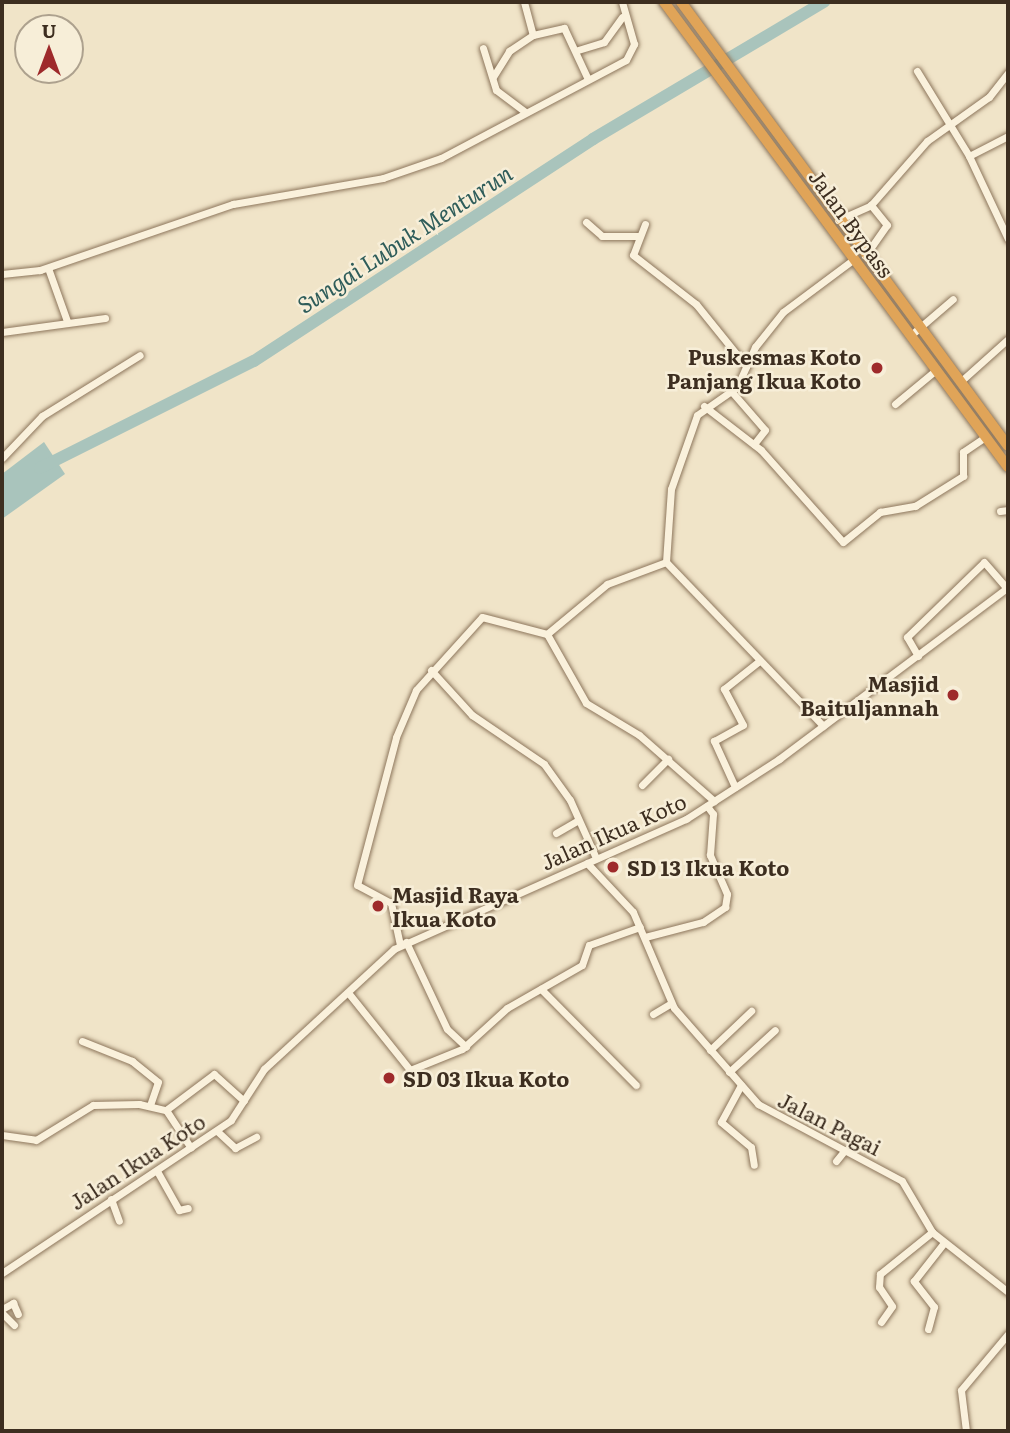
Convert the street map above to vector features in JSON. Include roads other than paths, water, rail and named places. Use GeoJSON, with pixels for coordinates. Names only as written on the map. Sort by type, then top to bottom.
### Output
{"type":"FeatureCollection","features":[{"type":"Feature","properties":{"kind":"highway","name":"Jalan Bypass"},"geometry":{"type":"LineString","coordinates":[[664,2],[1008,467]]}},
{"type":"Feature","properties":{"kind":"highway","name":"Jalan Bypass"},"geometry":{"type":"LineString","coordinates":[[681,2],[768,119],[838,220],[1008,446]]}},
{"type":"Feature","properties":{"kind":"street"},"geometry":{"type":"LineString","coordinates":[[524,2],[533,36]]}},
{"type":"Feature","properties":{"kind":"street"},"geometry":{"type":"LineString","coordinates":[[2,274],[48,268],[233,204],[412,170],[631,54],[633,38],[622,17],[622,2]]}},
{"type":"Feature","properties":{"kind":"street"},"geometry":{"type":"LineString","coordinates":[[578,50],[609,38],[622,17]]}},
{"type":"Feature","properties":{"kind":"street"},"geometry":{"type":"LineString","coordinates":[[493,77],[509,51],[533,36],[564,28],[578,50],[587,77]]}},
{"type":"Feature","properties":{"kind":"street"},"geometry":{"type":"LineString","coordinates":[[483,48],[500,94],[524,111]]}},
{"type":"Feature","properties":{"kind":"street"},"geometry":{"type":"LineString","coordinates":[[917,71],[969,156],[1008,239]]}},
{"type":"Feature","properties":{"kind":"street"},"geometry":{"type":"LineString","coordinates":[[838,220],[871,205],[927,141],[952,127],[1008,73]]}},
{"type":"Feature","properties":{"kind":"street"},"geometry":{"type":"LineString","coordinates":[[969,156],[1008,136]]}},
{"type":"Feature","properties":{"kind":"street"},"geometry":{"type":"LineString","coordinates":[[865,256],[887,225],[871,205]]}},
{"type":"Feature","properties":{"kind":"street"},"geometry":{"type":"LineString","coordinates":[[586,222],[602,236],[639,236]]}},
{"type":"Feature","properties":{"kind":"street"},"geometry":{"type":"LineString","coordinates":[[645,224],[634,257],[696,304],[746,366]]}},
{"type":"Feature","properties":{"kind":"street"},"geometry":{"type":"LineString","coordinates":[[666,562],[671,489],[704,406],[732,392],[746,366],[783,312],[854,259]]}},
{"type":"Feature","properties":{"kind":"street"},"geometry":{"type":"LineString","coordinates":[[48,268],[67,321]]}},
{"type":"Feature","properties":{"kind":"street"},"geometry":{"type":"LineString","coordinates":[[911,335],[953,299]]}},
{"type":"Feature","properties":{"kind":"street"},"geometry":{"type":"LineString","coordinates":[[2,332],[67,321],[105,318]]}},
{"type":"Feature","properties":{"kind":"street"},"geometry":{"type":"LineString","coordinates":[[960,382],[1008,339]]}},
{"type":"Feature","properties":{"kind":"street"},"geometry":{"type":"LineString","coordinates":[[2,458],[42,416],[140,355]]}},
{"type":"Feature","properties":{"kind":"street"},"geometry":{"type":"LineString","coordinates":[[895,404],[936,370]]}},
{"type":"Feature","properties":{"kind":"street"},"geometry":{"type":"LineString","coordinates":[[732,392],[765,430],[754,444]]}},
{"type":"Feature","properties":{"kind":"street"},"geometry":{"type":"LineString","coordinates":[[704,406],[754,444],[843,542],[880,512],[915,506],[962,476],[963,452],[985,437]]}},
{"type":"Feature","properties":{"kind":"street"},"geometry":{"type":"LineString","coordinates":[[547,634],[607,584],[666,562]]}},
{"type":"Feature","properties":{"kind":"street"},"geometry":{"type":"LineString","coordinates":[[666,562],[706,597],[758,662],[823,726]]}},
{"type":"Feature","properties":{"kind":"street"},"geometry":{"type":"LineString","coordinates":[[918,656],[908,637],[984,562],[1007,588]]}},
{"type":"Feature","properties":{"kind":"street","name":"Jalan Ikua Koto"},"geometry":{"type":"LineString","coordinates":[[2,1273],[217,1131],[244,1101],[264,1069],[350,995],[403,943],[587,863],[711,804],[823,726],[1007,588]]}},
{"type":"Feature","properties":{"kind":"street"},"geometry":{"type":"LineString","coordinates":[[466,1047],[447,1029],[403,943],[391,903],[357,882],[396,737],[431,670],[482,617],[547,634],[586,703],[668,759],[711,804],[713,814],[710,855],[727,894],[725,907],[703,922],[645,937]]}},
{"type":"Feature","properties":{"kind":"street"},"geometry":{"type":"LineString","coordinates":[[735,787],[714,741],[743,725],[724,689],[758,662]]}},
{"type":"Feature","properties":{"kind":"street"},"geometry":{"type":"LineString","coordinates":[[431,670],[472,715],[540,759],[596,858]]}},
{"type":"Feature","properties":{"kind":"street"},"geometry":{"type":"LineString","coordinates":[[642,785],[668,759]]}},
{"type":"Feature","properties":{"kind":"street"},"geometry":{"type":"LineString","coordinates":[[556,834],[577,821]]}},
{"type":"Feature","properties":{"kind":"street","name":"Jalan Pagai"},"geometry":{"type":"LineString","coordinates":[[587,863],[640,927],[671,1003],[766,1111],[902,1181],[932,1232],[943,1244],[1007,1290]]}},
{"type":"Feature","properties":{"kind":"street"},"geometry":{"type":"LineString","coordinates":[[350,995],[406,1069],[466,1047],[507,1008],[585,963],[589,945],[640,927]]}},
{"type":"Feature","properties":{"kind":"street"},"geometry":{"type":"LineString","coordinates":[[541,989],[636,1085]]}},
{"type":"Feature","properties":{"kind":"street"},"geometry":{"type":"LineString","coordinates":[[653,1014],[671,1003]]}},
{"type":"Feature","properties":{"kind":"street"},"geometry":{"type":"LineString","coordinates":[[710,1050],[751,1011]]}},
{"type":"Feature","properties":{"kind":"street"},"geometry":{"type":"LineString","coordinates":[[729,1072],[775,1030]]}},
{"type":"Feature","properties":{"kind":"street"},"geometry":{"type":"LineString","coordinates":[[82,1041],[132,1061],[158,1082],[150,1105]]}},
{"type":"Feature","properties":{"kind":"street"},"geometry":{"type":"LineString","coordinates":[[166,1110],[215,1074],[244,1101]]}},
{"type":"Feature","properties":{"kind":"street"},"geometry":{"type":"LineString","coordinates":[[741,1085],[721,1122],[751,1147],[754,1165]]}},
{"type":"Feature","properties":{"kind":"street"},"geometry":{"type":"LineString","coordinates":[[2,1135],[36,1140],[99,1103],[150,1105],[166,1110],[191,1148]]}},
{"type":"Feature","properties":{"kind":"street"},"geometry":{"type":"LineString","coordinates":[[217,1131],[235,1148],[256,1137]]}},
{"type":"Feature","properties":{"kind":"street"},"geometry":{"type":"LineString","coordinates":[[836,1161],[845,1150]]}},
{"type":"Feature","properties":{"kind":"street"},"geometry":{"type":"LineString","coordinates":[[157,1171],[178,1210],[188,1208]]}},
{"type":"Feature","properties":{"kind":"street"},"geometry":{"type":"LineString","coordinates":[[111,1199],[119,1221]]}},
{"type":"Feature","properties":{"kind":"street"},"geometry":{"type":"LineString","coordinates":[[881,1322],[892,1306],[879,1287],[880,1274],[932,1232]]}},
{"type":"Feature","properties":{"kind":"street"},"geometry":{"type":"LineString","coordinates":[[928,1329],[934,1307],[914,1281],[943,1244]]}},
{"type":"Feature","properties":{"kind":"street"},"geometry":{"type":"LineString","coordinates":[[14,1325],[2,1311],[13,1303],[19,1314]]}},
{"type":"Feature","properties":{"kind":"street"},"geometry":{"type":"LineString","coordinates":[[966,1431],[961,1390],[1008,1334]]}},
{"type":"Feature","properties":{"kind":"water"},"geometry":{"type":"Polygon","coordinates":[[[44,442],[65,474],[2,519],[2,474],[44,442]]]}},
{"type":"Feature","properties":{"kind":"waterway","name":"Sungai Lubuk Menturun"},"geometry":{"type":"LineString","coordinates":[[40,468],[254,361],[593,139],[824,2]]}},
{"type":"Feature","properties":{"kind":"place","name":"Puskesmas Koto Panjang Ikua Koto"},"geometry":{"type":"Point","coordinates":[877,368]}},
{"type":"Feature","properties":{"kind":"place","name":"Masjid Baituljannah"},"geometry":{"type":"Point","coordinates":[953,695]}},
{"type":"Feature","properties":{"kind":"place","name":"SD 13 Ikua Koto"},"geometry":{"type":"Point","coordinates":[613,867]}},
{"type":"Feature","properties":{"kind":"place","name":"Masjid Raya Ikua Koto"},"geometry":{"type":"Point","coordinates":[378,906]}},
{"type":"Feature","properties":{"kind":"place","name":"SD 03 Ikua Koto"},"geometry":{"type":"Point","coordinates":[389,1078]}}]}
